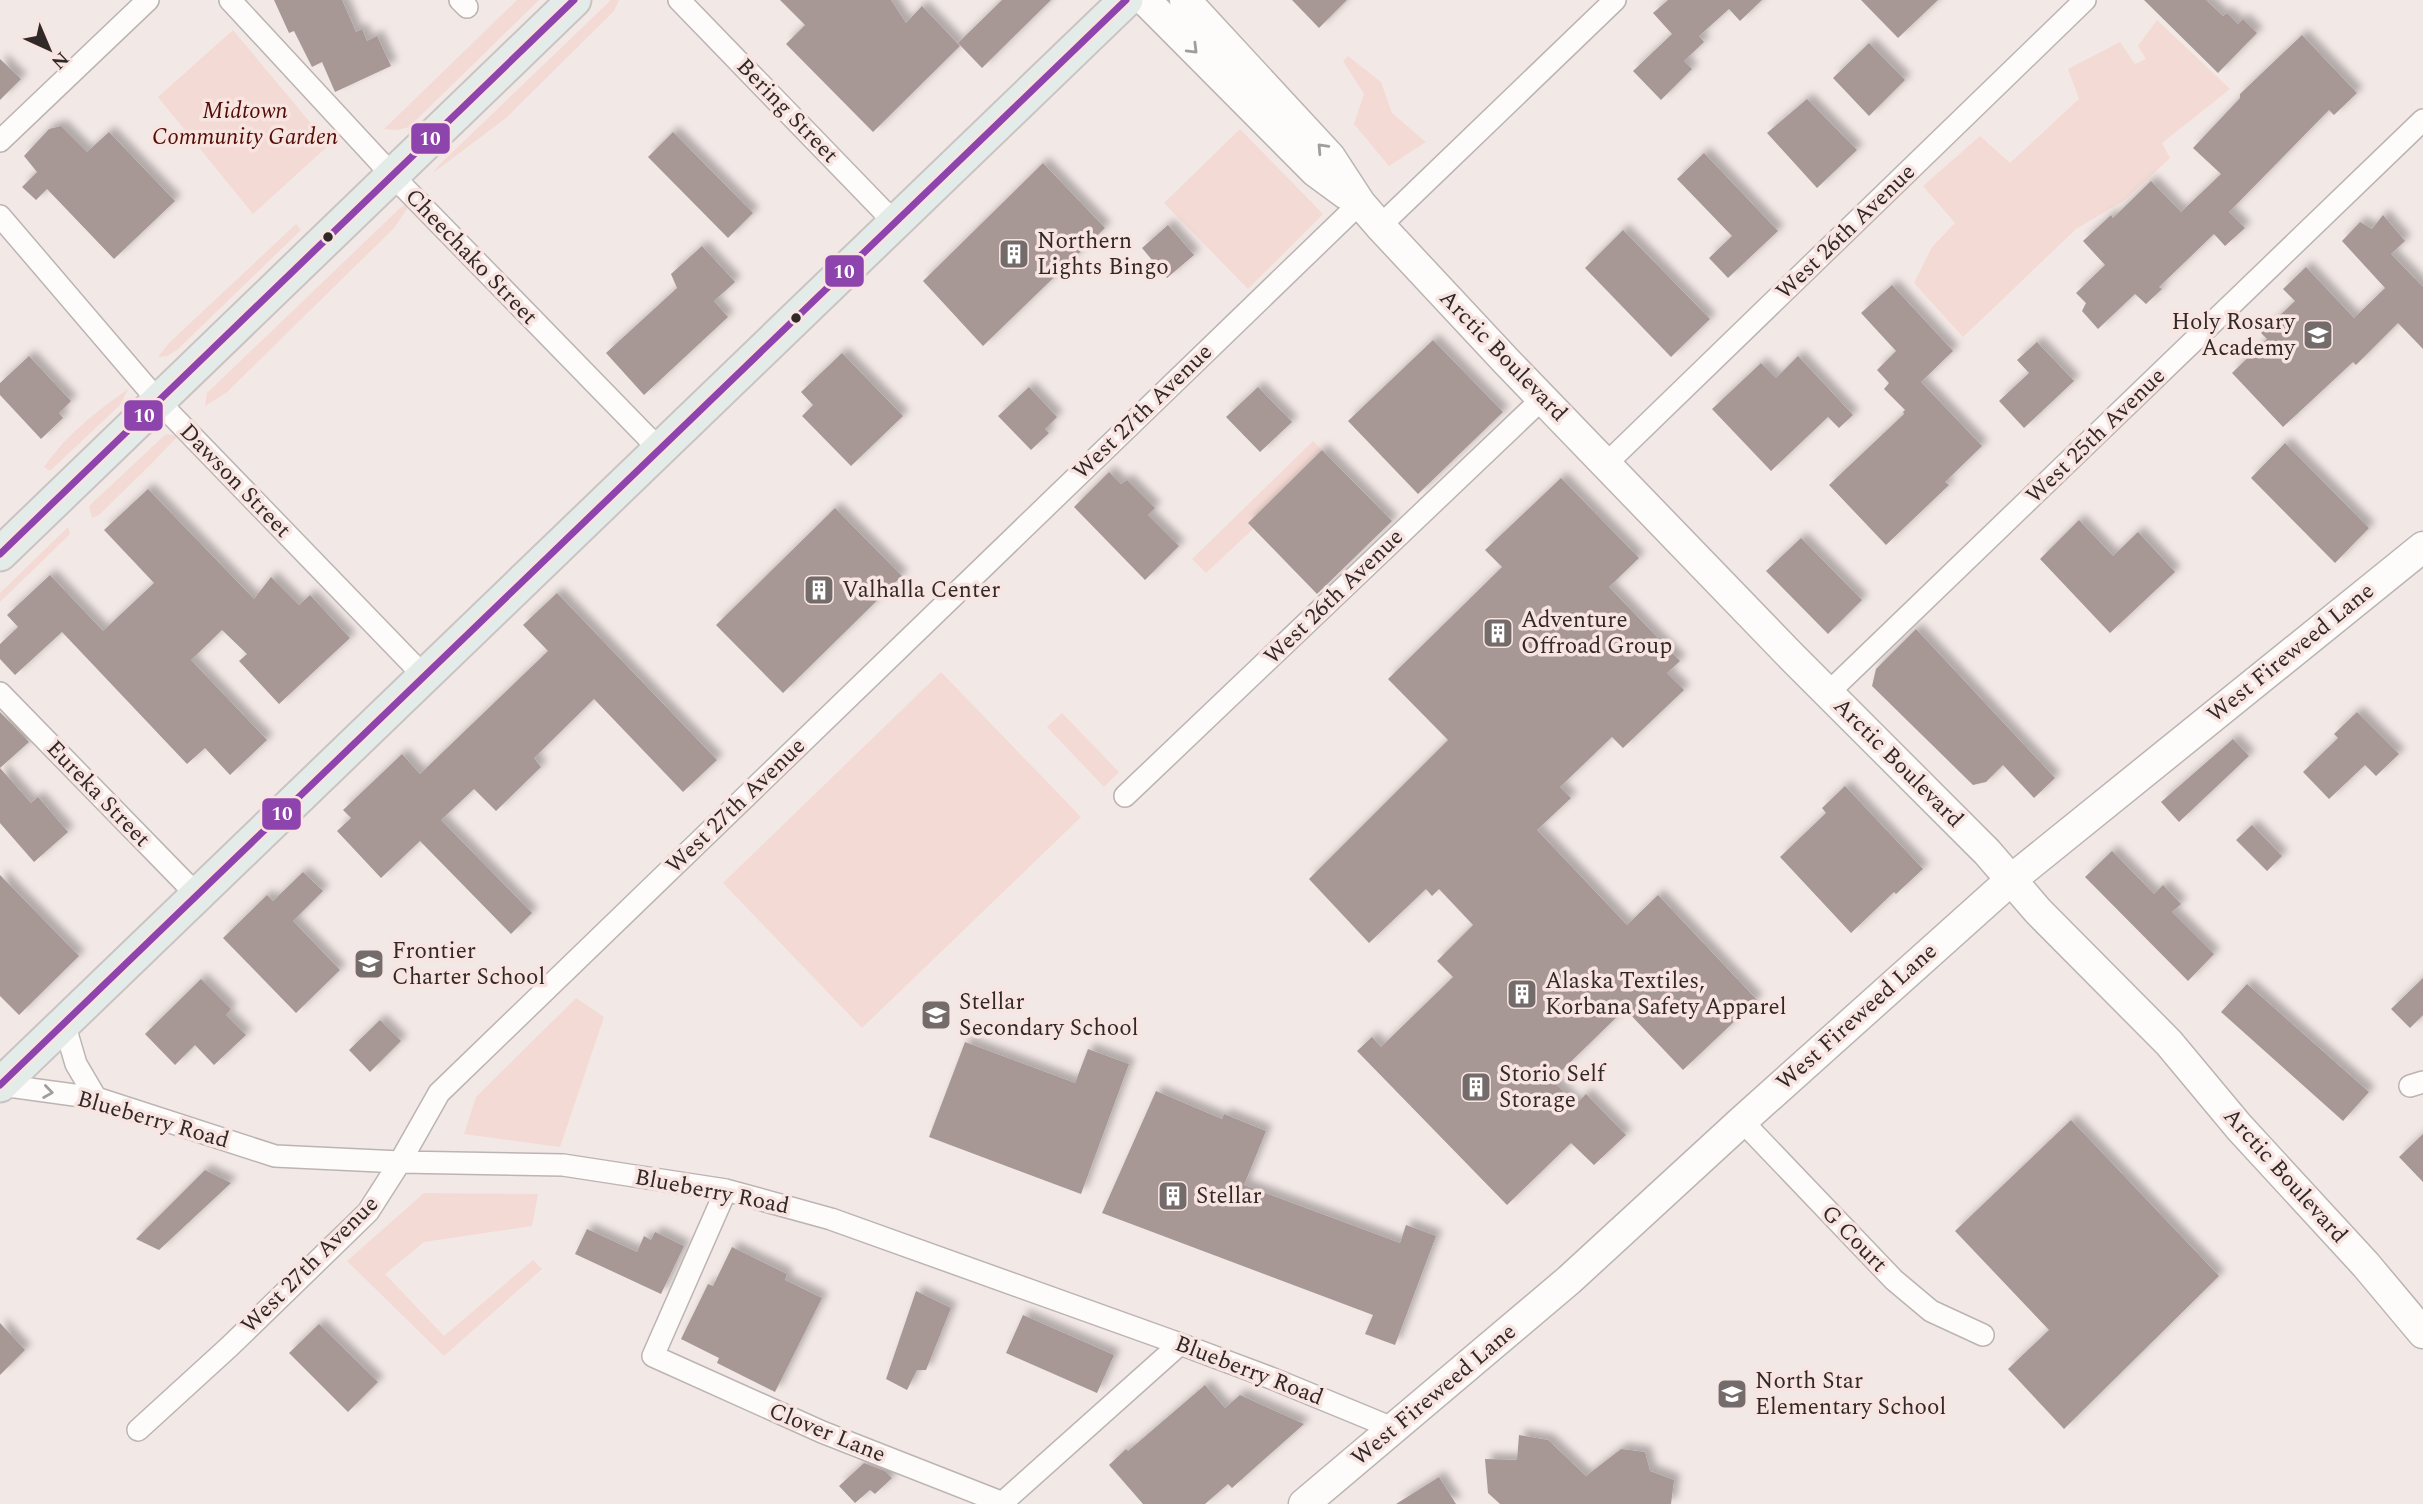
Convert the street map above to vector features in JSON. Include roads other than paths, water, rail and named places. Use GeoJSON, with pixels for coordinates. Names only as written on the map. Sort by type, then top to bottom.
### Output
{"type":"FeatureCollection","features":[{"type":"Feature","properties":{"kind":"main road"},"geometry":{"type":"LineString","coordinates":[[0,554],[575,0]]}},
{"type":"Feature","properties":{"kind":"main road"},"geometry":{"type":"LineString","coordinates":[[0,1085],[1126,0]]}},
{"type":"Feature","properties":{"kind":"main road","name":"Arctic Boulevard"},"geometry":{"type":"LineString","coordinates":[[1145,0],[1316,172],[1360,203]]}},
{"type":"Feature","properties":{"kind":"main road","name":"Arctic Boulevard"},"geometry":{"type":"LineString","coordinates":[[1185,0],[1330,157],[1360,203],[1380,226],[1606,464],[2169,1043],[2239,1127],[2366,1265],[2423,1333]]}},
{"type":"Feature","properties":{"kind":"main road","name":"West Fireweed Lane"},"geometry":{"type":"LineString","coordinates":[[1313,1501],[1569,1280],[2012,879],[2423,547]]}},
{"type":"Feature","properties":{"kind":"street"},"geometry":{"type":"LineString","coordinates":[[0,141],[148,0]]}},
{"type":"Feature","properties":{"kind":"street","name":"Cheechako Street"},"geometry":{"type":"LineString","coordinates":[[230,0],[393,176],[659,449]]}},
{"type":"Feature","properties":{"kind":"street","name":"Bering Street"},"geometry":{"type":"LineString","coordinates":[[679,0],[894,222]]}},
{"type":"Feature","properties":{"kind":"street"},"geometry":{"type":"LineString","coordinates":[[1380,226],[1615,0]]}},
{"type":"Feature","properties":{"kind":"street","name":"West 26th Avenue"},"geometry":{"type":"LineString","coordinates":[[1606,464],[2085,0]]}},
{"type":"Feature","properties":{"kind":"street","name":"West 25th Avenue"},"geometry":{"type":"LineString","coordinates":[[1828,693],[2423,120]]}},
{"type":"Feature","properties":{"kind":"street","name":"West 27th Avenue"},"geometry":{"type":"LineString","coordinates":[[138,1430],[245,1332],[368,1212],[439,1093],[1360,203]]}},
{"type":"Feature","properties":{"kind":"street","name":"Dawson Street"},"geometry":{"type":"LineString","coordinates":[[0,216],[159,402],[424,676]]}},
{"type":"Feature","properties":{"kind":"street","name":"West 26th Avenue"},"geometry":{"type":"LineString","coordinates":[[1125,796],[1543,398]]}},
{"type":"Feature","properties":{"kind":"street","name":"Eureka Street"},"geometry":{"type":"LineString","coordinates":[[0,693],[197,895]]}},
{"type":"Feature","properties":{"kind":"street"},"geometry":{"type":"LineString","coordinates":[[64,1023],[76,1064],[96,1098]]}},
{"type":"Feature","properties":{"kind":"street","name":"Blueberry Road"},"geometry":{"type":"LineString","coordinates":[[0,1085],[96,1098],[275,1156],[563,1165],[726,1190],[819,1214],[1180,1344],[1395,1429]]}},
{"type":"Feature","properties":{"kind":"street","name":"G Court"},"geometry":{"type":"LineString","coordinates":[[1742,1121],[1894,1280],[1931,1311],[1983,1335]]}},
{"type":"Feature","properties":{"kind":"street","name":"Clover Lane"},"geometry":{"type":"LineString","coordinates":[[726,1190],[653,1356],[822,1432],[1002,1503]]}},
{"type":"Feature","properties":{"kind":"street"},"geometry":{"type":"LineString","coordinates":[[1002,1503],[1180,1344]]}},
{"type":"Feature","properties":{"kind":"place","name":"Northern Lights Bingo"},"geometry":{"type":"Point","coordinates":[1014,254]}},
{"type":"Feature","properties":{"kind":"place","name":"Holy Rosary Academy"},"geometry":{"type":"Point","coordinates":[2318,335]}},
{"type":"Feature","properties":{"kind":"place","name":"Valhalla Center"},"geometry":{"type":"Point","coordinates":[819,590]}},
{"type":"Feature","properties":{"kind":"place","name":"Adventure Offroad Group"},"geometry":{"type":"Point","coordinates":[1498,633]}},
{"type":"Feature","properties":{"kind":"place","name":"Frontier Charter School"},"geometry":{"type":"Point","coordinates":[369,964]}},
{"type":"Feature","properties":{"kind":"place","name":"Alaska Textiles, Korbana Safety Apparel"},"geometry":{"type":"Point","coordinates":[1522,994]}},
{"type":"Feature","properties":{"kind":"place","name":"Stellar Secondary School"},"geometry":{"type":"Point","coordinates":[936,1015]}},
{"type":"Feature","properties":{"kind":"place","name":"Storio Self Storage"},"geometry":{"type":"Point","coordinates":[1476,1087]}},
{"type":"Feature","properties":{"kind":"place","name":"Stellar"},"geometry":{"type":"Point","coordinates":[1173,1196]}},
{"type":"Feature","properties":{"kind":"place","name":"North Star Elementary School"},"geometry":{"type":"Point","coordinates":[1732,1394]}},
{"type":"Feature","properties":{"kind":"park label","name":"Midtown Community Garden"},"geometry":{"type":"Point","coordinates":[245,124]}}]}
